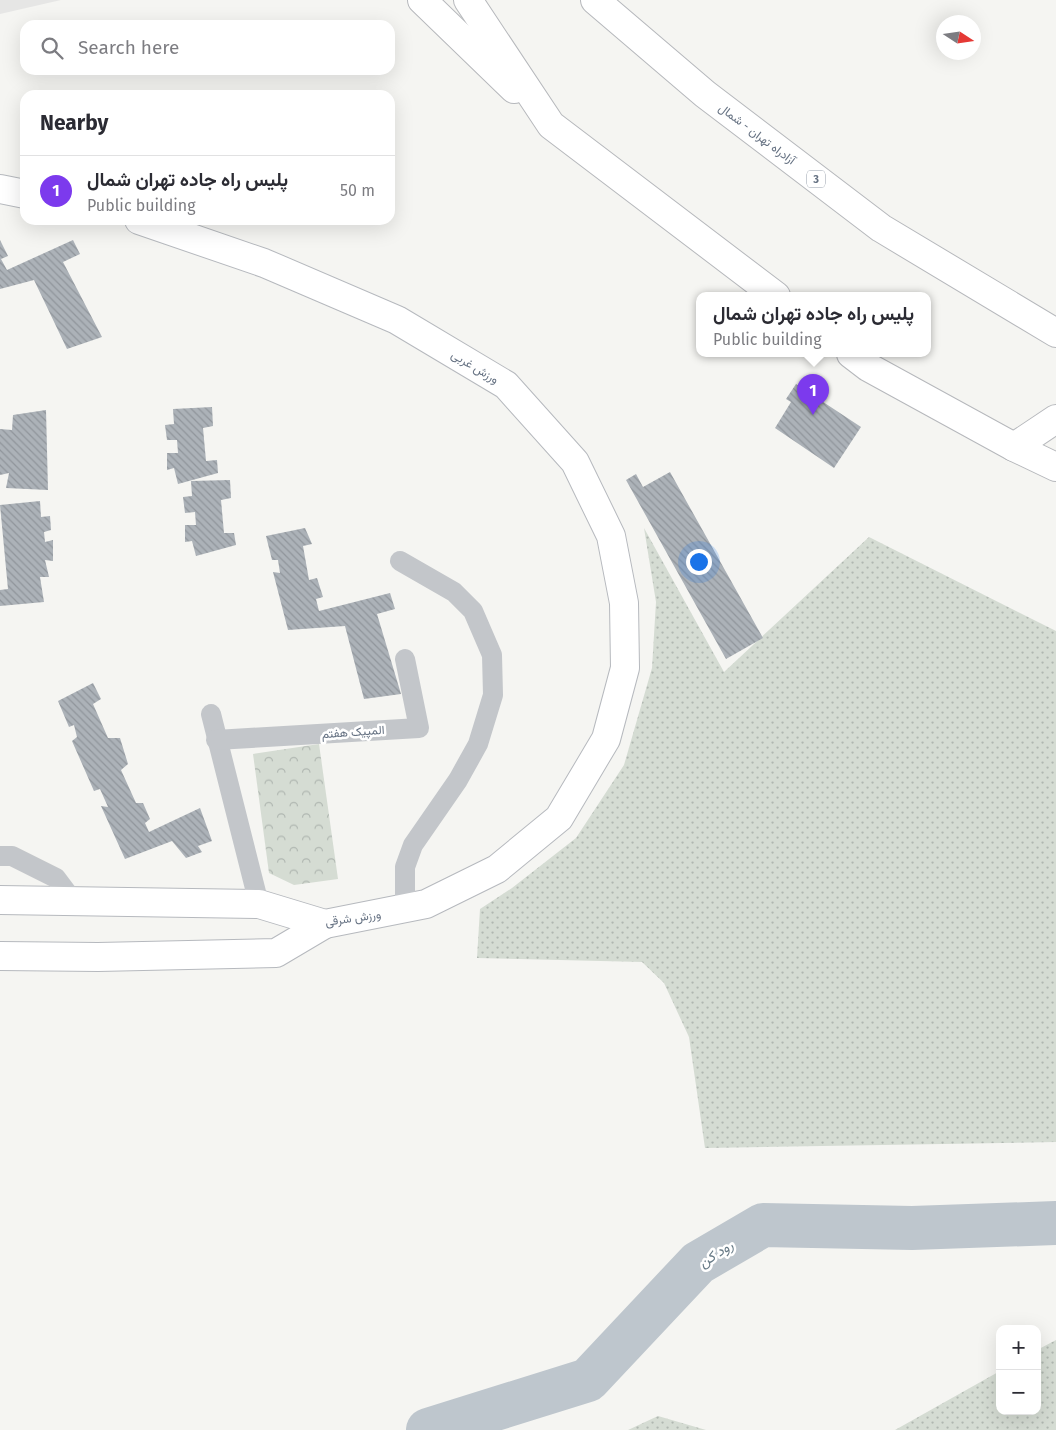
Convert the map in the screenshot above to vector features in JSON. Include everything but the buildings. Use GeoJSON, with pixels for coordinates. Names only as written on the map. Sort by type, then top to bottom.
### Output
{"type":"FeatureCollection","features":[{"type":"Feature","properties":{"kind":"main road"},"geometry":{"type":"LineString","coordinates":[[422,0],[551,124],[771,292]]}},
{"type":"Feature","properties":{"kind":"main road"},"geometry":{"type":"LineString","coordinates":[[468,0],[551,124]]}},
{"type":"Feature","properties":{"kind":"main road","name":"آزادراه تهران - شمال"},"geometry":{"type":"LineString","coordinates":[[594,0],[704,94],[881,228],[1056,333]]}},
{"type":"Feature","properties":{"kind":"main road"},"geometry":{"type":"LineString","coordinates":[[0,189],[20,193]]}},
{"type":"Feature","properties":{"kind":"main road","name":"ورزش غربی"},"geometry":{"type":"LineString","coordinates":[[154,225],[264,263],[397,320],[506,385],[575,462],[611,536],[624,603],[625,668],[606,739]]}},
{"type":"Feature","properties":{"kind":"main road"},"geometry":{"type":"LineString","coordinates":[[855,357],[868,367],[1014,447],[1056,467]]}},
{"type":"Feature","properties":{"kind":"main road"},"geometry":{"type":"LineString","coordinates":[[1014,447],[1056,419]]}},
{"type":"Feature","properties":{"kind":"main road","name":"ورزش شرقی"},"geometry":{"type":"LineString","coordinates":[[0,900],[259,904],[325,924],[404,910],[426,904],[497,869],[559,818],[606,739]]}},
{"type":"Feature","properties":{"kind":"main road"},"geometry":{"type":"LineString","coordinates":[[0,956],[98,957],[276,953],[325,924]]}},
{"type":"Feature","properties":{"kind":"street"},"geometry":{"type":"LineString","coordinates":[[400,561],[454,592],[473,611],[492,655],[493,695],[478,744],[458,780],[413,845],[405,867],[404,910]]}},
{"type":"Feature","properties":{"kind":"street","name":"المپیک هفتم"},"geometry":{"type":"LineString","coordinates":[[216,740],[419,728],[406,659]]}},
{"type":"Feature","properties":{"kind":"street"},"geometry":{"type":"LineString","coordinates":[[211,714],[216,740],[259,904]]}},
{"type":"Feature","properties":{"kind":"street"},"geometry":{"type":"LineString","coordinates":[[0,856],[12,856],[56,878],[74,902]]}},
{"type":"Feature","properties":{"kind":"shaded area"},"geometry":{"type":"Polygon","coordinates":[[[0,0],[61,0],[0,14],[0,0]]]}},
{"type":"Feature","properties":{"kind":"green space"},"geometry":{"type":"Polygon","coordinates":[[[644,528],[724,672],[869,537],[1056,631],[1056,1142],[705,1148],[689,1037],[664,983],[642,962],[477,958],[480,909],[512,888],[576,838],[624,765],[652,668],[656,602],[644,528]]]}},
{"type":"Feature","properties":{"kind":"green space"},"geometry":{"type":"Polygon","coordinates":[[[319,744],[338,879],[294,885],[269,873],[253,754],[319,744]]]}},
{"type":"Feature","properties":{"kind":"green space"},"geometry":{"type":"Polygon","coordinates":[[[1056,1340],[1056,1430],[895,1430],[996,1373],[996,1415],[1041,1415],[1041,1348],[1056,1340]]]}},
{"type":"Feature","properties":{"kind":"green space"},"geometry":{"type":"Polygon","coordinates":[[[658,1416],[706,1430],[628,1430],[658,1416]]]}},
{"type":"Feature","properties":{"kind":"waterway","name":"رود کن"},"geometry":{"type":"LineString","coordinates":[[428,1430],[588,1380],[698,1263],[763,1225],[912,1228],[1056,1223]]}},
{"type":"Feature","properties":{"kind":"place","name":"پلیس راه جاده تهران شمال"},"geometry":{"type":"Point","coordinates":[813,415]}}]}
